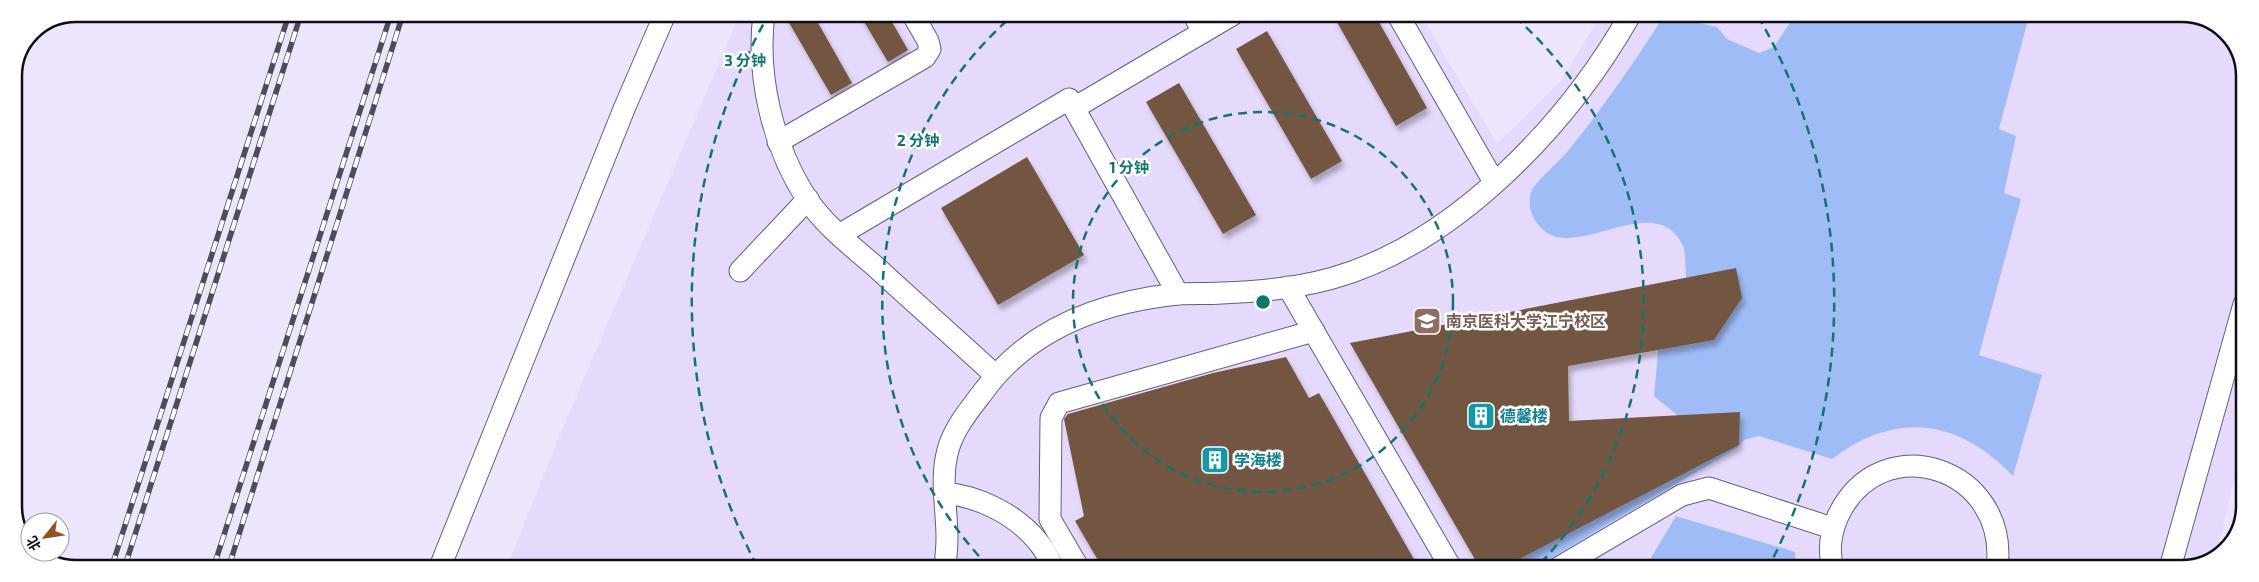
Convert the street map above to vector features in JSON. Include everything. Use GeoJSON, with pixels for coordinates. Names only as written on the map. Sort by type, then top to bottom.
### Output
{"type":"FeatureCollection","features":[{"type":"Feature","properties":{"kind":"street"},"geometry":{"type":"LineString","coordinates":[[442,560],[624,109],[661,23]]}},
{"type":"Feature","properties":{"kind":"street"},"geometry":{"type":"LineString","coordinates":[[763,23],[762,35],[768,101],[778,142],[808,199],[839,235],[995,374]]}},
{"type":"Feature","properties":{"kind":"street"},"geometry":{"type":"LineString","coordinates":[[778,142],[925,57],[930,49],[928,41],[918,23]]}},
{"type":"Feature","properties":{"kind":"street"},"geometry":{"type":"LineString","coordinates":[[1074,108],[1198,23]]}},
{"type":"Feature","properties":{"kind":"street"},"geometry":{"type":"LineString","coordinates":[[1403,23],[1494,182]]}},
{"type":"Feature","properties":{"kind":"street"},"geometry":{"type":"LineString","coordinates":[[945,560],[947,538],[944,493],[948,450],[962,421],[995,374],[1013,357],[1043,336],[1086,313],[1127,302],[1178,294],[1224,293],[1288,287],[1333,278],[1386,258],[1432,231],[1477,199],[1522,156],[1576,97],[1625,23]]}},
{"type":"Feature","properties":{"kind":"street"},"geometry":{"type":"LineString","coordinates":[[839,235],[1069,99],[1178,294]]}},
{"type":"Feature","properties":{"kind":"street"},"geometry":{"type":"LineString","coordinates":[[740,271],[808,199]]}},
{"type":"Feature","properties":{"kind":"street"},"geometry":{"type":"LineString","coordinates":[[1288,287],[1446,560]]}},
{"type":"Feature","properties":{"kind":"street"},"geometry":{"type":"LineString","coordinates":[[1074,560],[1050,519],[1051,418],[1059,403],[1314,331]]}},
{"type":"Feature","properties":{"kind":"street"},"geometry":{"type":"LineString","coordinates":[[2172,560],[2236,333]]}},
{"type":"Feature","properties":{"kind":"street"},"geometry":{"type":"LineString","coordinates":[[1830,560],[1832,528],[1846,500],[1868,478],[1897,467],[1928,466],[1957,477],[1980,498],[1995,525],[1998,560]]}},
{"type":"Feature","properties":{"kind":"street"},"geometry":{"type":"LineString","coordinates":[[1572,560],[1682,495],[1709,488],[1832,528]]}},
{"type":"Feature","properties":{"kind":"street"},"geometry":{"type":"LineString","coordinates":[[944,493],[962,495],[993,507],[1017,522],[1039,543],[1049,560]]}},
{"type":"Feature","properties":{"kind":"shaded area","name":"南京医科大学江宁校区"},"geometry":{"type":"Polygon","coordinates":[[[736,23],[1426,23],[1497,144],[1561,80],[1596,23],[2183,23],[2200,25],[2210,30],[2227,46],[2235,62],[2236,471],[2219,545],[2200,557],[2183,560],[510,560],[565,423],[736,23]]]}},
{"type":"Feature","properties":{"kind":"water"},"geometry":{"type":"Polygon","coordinates":[[[1659,23],[1699,23],[1717,27],[1727,39],[1759,53],[1774,47],[1790,23],[2027,23],[1999,129],[2016,136],[2004,193],[2021,199],[1979,355],[2042,375],[2013,476],[1992,457],[1971,442],[1949,433],[1926,428],[1903,428],[1880,433],[1856,443],[1832,459],[1759,436],[1744,440],[1737,448],[1548,560],[1502,560],[1705,438],[1654,396],[1660,329],[1686,321],[1686,270],[1683,246],[1671,230],[1656,224],[1638,223],[1580,237],[1562,238],[1547,233],[1538,225],[1532,214],[1530,196],[1532,190],[1538,181],[1568,151],[1592,120],[1659,23]]]}},
{"type":"Feature","properties":{"kind":"water"},"geometry":{"type":"Polygon","coordinates":[[[1676,516],[1795,552],[1796,560],[1650,560],[1676,516]]]}},
{"type":"Feature","properties":{"kind":"building"},"geometry":{"type":"Polygon","coordinates":[[[789,23],[818,23],[852,83],[831,95],[789,23]]]}},
{"type":"Feature","properties":{"kind":"building"},"geometry":{"type":"Polygon","coordinates":[[[865,23],[893,23],[908,50],[888,62],[865,23]]]}},
{"type":"Feature","properties":{"kind":"building"},"geometry":{"type":"Polygon","coordinates":[[[1338,23],[1379,23],[1427,108],[1396,126],[1338,23]]]}},
{"type":"Feature","properties":{"kind":"building"},"geometry":{"type":"Polygon","coordinates":[[[1267,31],[1342,161],[1311,179],[1236,49],[1267,31]]]}},
{"type":"Feature","properties":{"kind":"building"},"geometry":{"type":"Polygon","coordinates":[[[1179,83],[1256,215],[1223,234],[1146,102],[1179,83]]]}},
{"type":"Feature","properties":{"kind":"building"},"geometry":{"type":"Polygon","coordinates":[[[1027,157],[1084,255],[998,305],[941,208],[1027,157]]]}},
{"type":"Feature","properties":{"kind":"building","name":"德馨楼"},"geometry":{"type":"Polygon","coordinates":[[[1736,268],[1742,298],[1714,340],[1568,366],[1569,421],[1740,412],[1739,445],[1517,560],[1475,560],[1350,343],[1736,268]]]}},
{"type":"Feature","properties":{"kind":"building","name":"学海楼"},"geometry":{"type":"Polygon","coordinates":[[[1286,357],[1309,398],[1319,393],[1414,560],[1098,560],[1075,521],[1084,516],[1064,419],[1068,414],[1213,373],[1286,357]]]}},
{"type":"Feature","properties":{"kind":"railway"},"geometry":{"type":"LineString","coordinates":[[114,560],[286,23]]}},
{"type":"Feature","properties":{"kind":"railway"},"geometry":{"type":"LineString","coordinates":[[127,560],[298,23]]}},
{"type":"Feature","properties":{"kind":"railway"},"geometry":{"type":"LineString","coordinates":[[216,560],[388,23]]}},
{"type":"Feature","properties":{"kind":"railway"},"geometry":{"type":"LineString","coordinates":[[231,560],[400,23]]}},
{"type":"Feature","properties":{"kind":"place","name":"南京医科大学江宁校区"},"geometry":{"type":"Point","coordinates":[1427,321]}},
{"type":"Feature","properties":{"kind":"place","name":"德馨楼"},"geometry":{"type":"Point","coordinates":[1481,416]}},
{"type":"Feature","properties":{"kind":"place","name":"学海楼"},"geometry":{"type":"Point","coordinates":[1215,460]}}]}
